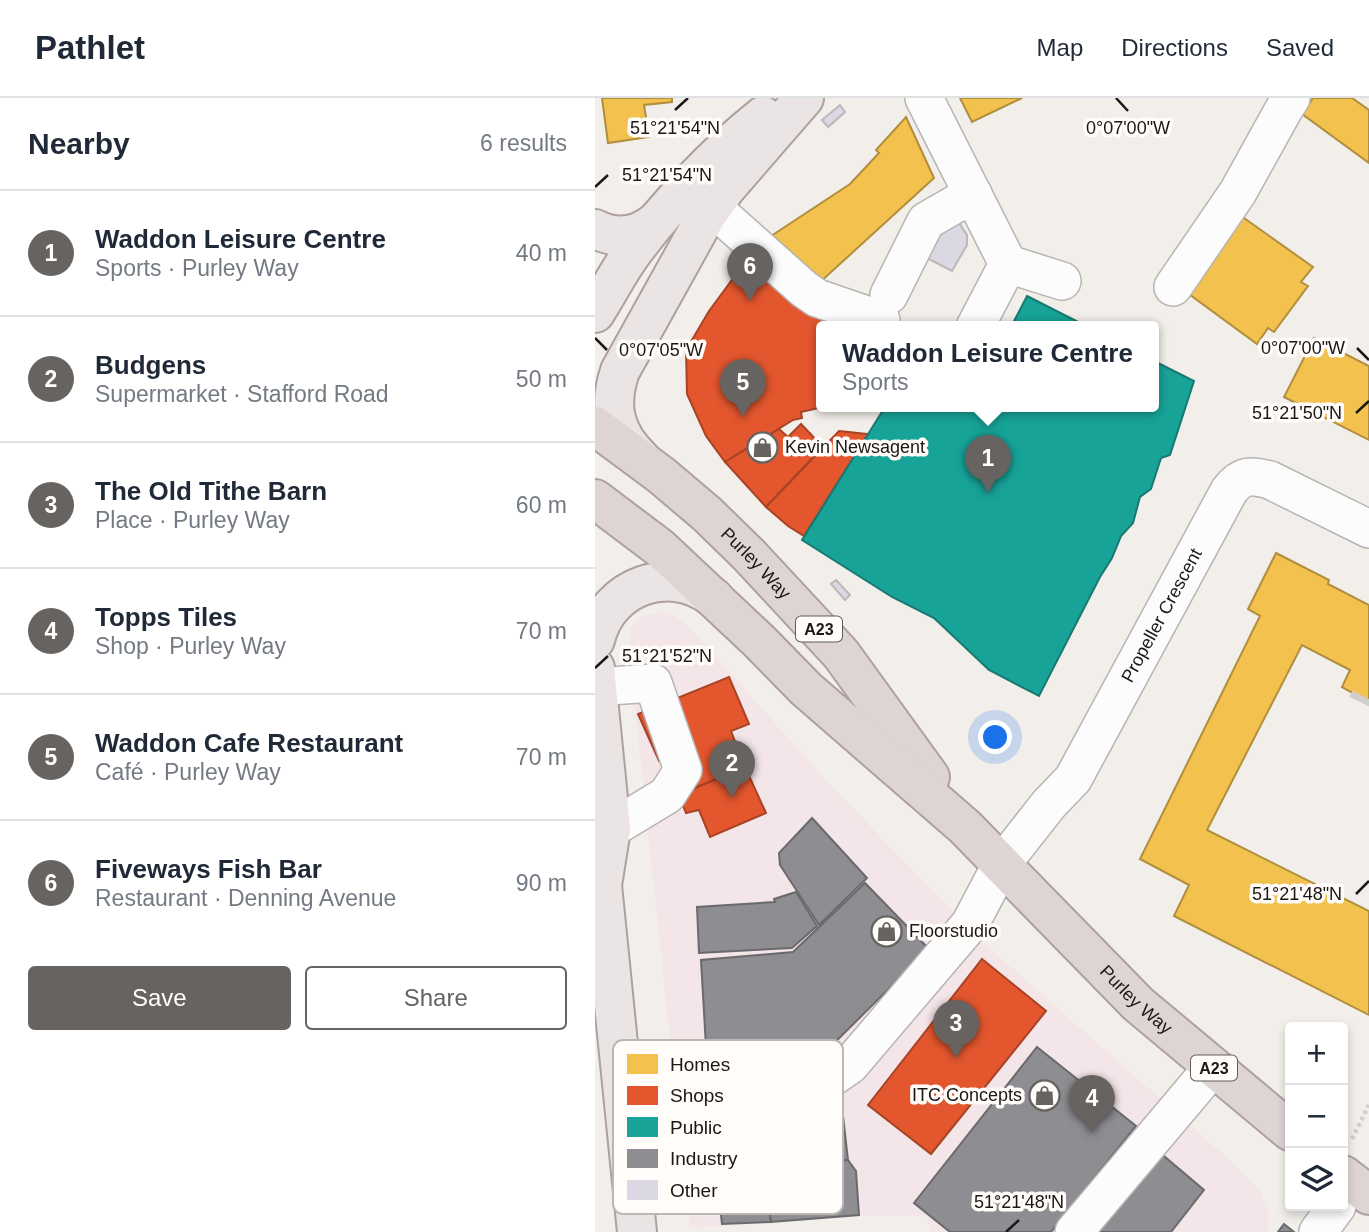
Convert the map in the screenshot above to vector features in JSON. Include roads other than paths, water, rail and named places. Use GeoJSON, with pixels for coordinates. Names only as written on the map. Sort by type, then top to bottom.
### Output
{"type":"FeatureCollection","features":[{"type":"Feature","properties":{"kind":"highway","name":"Purley Way"},"geometry":{"type":"LineString","coordinates":[[609,438],[707,514],[841,654],[965,827]]}},
{"type":"Feature","properties":{"kind":"highway","name":"Purley Way"},"geometry":{"type":"LineString","coordinates":[[595,499],[660,548],[759,640],[806,689],[965,827],[1137,1004],[1285,1127]]}},
{"type":"Feature","properties":{"kind":"main road"},"geometry":{"type":"LineString","coordinates":[[595,313],[632,253],[664,214],[731,143],[785,98]]}},
{"type":"Feature","properties":{"kind":"main road"},"geometry":{"type":"LineString","coordinates":[[612,368],[616,419],[625,441],[609,438],[602,406],[612,368],[712,207],[804,98]]}},
{"type":"Feature","properties":{"kind":"main road"},"geometry":{"type":"LineString","coordinates":[[595,229],[608,234],[629,236],[646,230],[664,214]]}},
{"type":"Feature","properties":{"kind":"main road"},"geometry":{"type":"LineString","coordinates":[[595,640],[600,626],[617,600],[644,585],[663,581],[683,583],[702,590],[718,602]]}},
{"type":"Feature","properties":{"kind":"main road"},"geometry":{"type":"LineString","coordinates":[[596,681],[603,830],[599,877],[605,1000],[613,1042]]}},
{"type":"Feature","properties":{"kind":"main road"},"geometry":{"type":"LineString","coordinates":[[635,1214],[637,1232]]}},
{"type":"Feature","properties":{"kind":"street"},"geometry":{"type":"LineString","coordinates":[[924,98],[1002,252],[1062,281]]}},
{"type":"Feature","properties":{"kind":"street"},"geometry":{"type":"LineString","coordinates":[[1173,287],[1238,192],[1291,98]]}},
{"type":"Feature","properties":{"kind":"street"},"geometry":{"type":"LineString","coordinates":[[712,207],[817,298],[881,320],[926,220],[973,194]]}},
{"type":"Feature","properties":{"kind":"street"},"geometry":{"type":"LineString","coordinates":[[977,321],[1002,252]]}},
{"type":"Feature","properties":{"kind":"street","name":"Propeller Crescent"},"geometry":{"type":"LineString","coordinates":[[843,1070],[970,924],[1001,865],[1049,804],[1073,779],[1229,491],[1237,481],[1254,475],[1270,480],[1369,529]]}},
{"type":"Feature","properties":{"kind":"street"},"geometry":{"type":"LineString","coordinates":[[596,681],[653,683],[683,770],[667,794],[603,830]]}},
{"type":"Feature","properties":{"kind":"street"},"geometry":{"type":"LineString","coordinates":[[1075,1232],[1213,1067]]}},
{"type":"Feature","properties":{"kind":"street"},"geometry":{"type":"LineString","coordinates":[[1318,1232],[1349,1184]]}},
{"type":"Feature","properties":{"kind":"tunnel"},"geometry":{"type":"LineString","coordinates":[[1366,705],[1369,699]]}},
{"type":"Feature","properties":{"kind":"place","name":"Fiveways Fish Bar"},"geometry":{"type":"Point","coordinates":[750,301]}},
{"type":"Feature","properties":{"kind":"place","name":"Waddon Cafe Restaurant"},"geometry":{"type":"Point","coordinates":[743,417]}},
{"type":"Feature","properties":{"kind":"place","name":"Kevin Newsagent"},"geometry":{"type":"Point","coordinates":[762,447]}},
{"type":"Feature","properties":{"kind":"place","name":"Waddon Leisure Centre"},"geometry":{"type":"Point","coordinates":[988,493]}},
{"type":"Feature","properties":{"kind":"place","name":"Budgens"},"geometry":{"type":"Point","coordinates":[732,798]}},
{"type":"Feature","properties":{"kind":"place","name":"Floorstudio"},"geometry":{"type":"Point","coordinates":[886,931]}},
{"type":"Feature","properties":{"kind":"place","name":"The Old Tithe Barn"},"geometry":{"type":"Point","coordinates":[956,1058]}},
{"type":"Feature","properties":{"kind":"place","name":"ITC Concepts"},"geometry":{"type":"Point","coordinates":[1045,1095]}},
{"type":"Feature","properties":{"kind":"place","name":"Topps Tiles"},"geometry":{"type":"Point","coordinates":[1092,1133]}}]}
